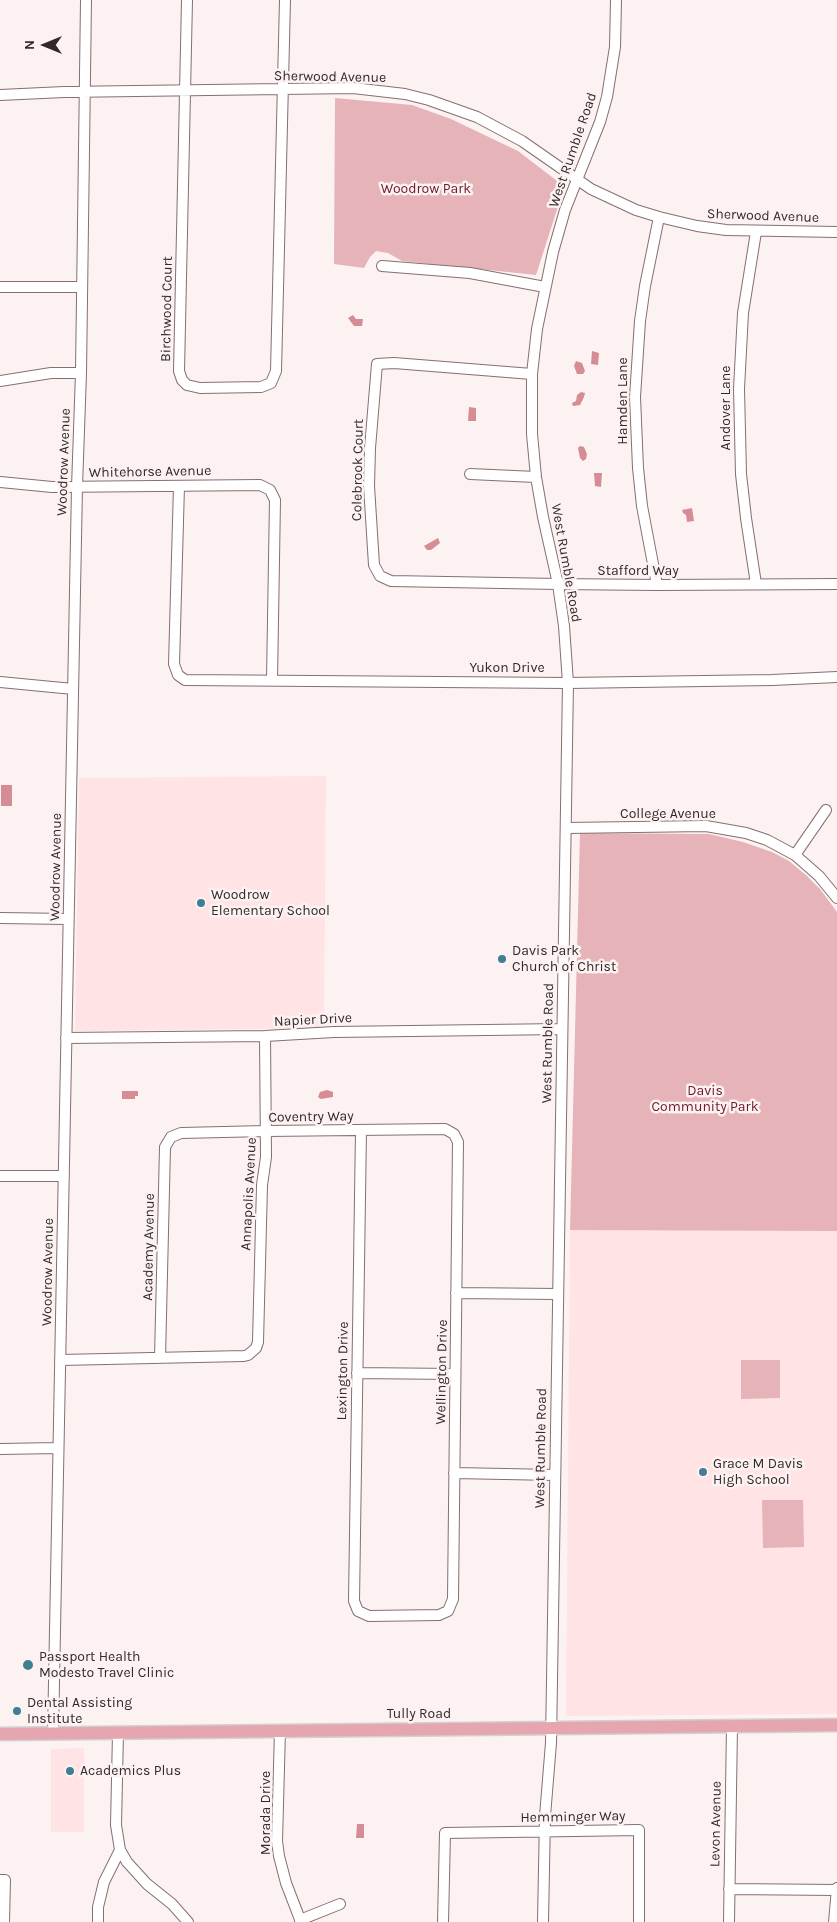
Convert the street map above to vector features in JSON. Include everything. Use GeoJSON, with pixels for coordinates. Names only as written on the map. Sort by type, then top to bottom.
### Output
{"type":"FeatureCollection","features":[{"type":"Feature","properties":{"kind":"main road","name":"Tully Road"},"geometry":{"type":"LineString","coordinates":[[0,1734],[280,1730],[551,1730],[837,1725]]}},
{"type":"Feature","properties":{"kind":"street","name":"Woodrow Avenue"},"geometry":{"type":"LineString","coordinates":[[53,1734],[86,0]]}},
{"type":"Feature","properties":{"kind":"street","name":"Birchwood Court"},"geometry":{"type":"LineString","coordinates":[[187,0],[180,376],[184,383],[193,387],[261,387],[271,383],[276,371],[283,89]]}},
{"type":"Feature","properties":{"kind":"street"},"geometry":{"type":"LineString","coordinates":[[283,89],[285,0]]}},
{"type":"Feature","properties":{"kind":"street","name":"West Rumble Road"},"geometry":{"type":"LineString","coordinates":[[543,1922],[546,1793],[550,1764],[551,1730],[568,682],[564,626],[558,584],[536,477],[532,434],[532,374],[545,287],[553,252],[576,180],[594,137],[607,97],[615,47],[616,0]]}},
{"type":"Feature","properties":{"kind":"street","name":"Sherwood Avenue"},"geometry":{"type":"LineString","coordinates":[[0,95],[353,88],[405,94],[430,100],[476,117],[522,141],[576,180],[612,200],[659,217],[697,226],[756,232],[837,232]]}},
{"type":"Feature","properties":{"kind":"street","name":"Hamden Lane"},"geometry":{"type":"LineString","coordinates":[[658,585],[642,506],[638,468],[635,397],[641,313],[659,217]]}},
{"type":"Feature","properties":{"kind":"street","name":"Andover Lane"},"geometry":{"type":"LineString","coordinates":[[756,232],[744,313],[740,365],[739,419],[741,474],[756,584]]}},
{"type":"Feature","properties":{"kind":"street"},"geometry":{"type":"LineString","coordinates":[[382,266],[470,273],[545,287]]}},
{"type":"Feature","properties":{"kind":"street"},"geometry":{"type":"LineString","coordinates":[[0,287],[82,287]]}},
{"type":"Feature","properties":{"kind":"street","name":"Colebrook Court"},"geometry":{"type":"LineString","coordinates":[[380,576],[374,565],[369,486],[370,439],[378,364],[394,363],[532,374]]}},
{"type":"Feature","properties":{"kind":"street"},"geometry":{"type":"LineString","coordinates":[[0,382],[51,373],[80,373]]}},
{"type":"Feature","properties":{"kind":"street"},"geometry":{"type":"LineString","coordinates":[[470,474],[536,477]]}},
{"type":"Feature","properties":{"kind":"street","name":"Whitehorse Avenue"},"geometry":{"type":"LineString","coordinates":[[0,482],[28,486],[77,487],[260,485],[270,490],[275,500],[272,680]]}},
{"type":"Feature","properties":{"kind":"street","name":"Yukon Drive"},"geometry":{"type":"LineString","coordinates":[[179,486],[174,664],[179,676],[189,681],[568,682],[772,680],[837,677]]}},
{"type":"Feature","properties":{"kind":"street","name":"Stafford Way"},"geometry":{"type":"LineString","coordinates":[[380,576],[391,580],[558,584],[837,584]]}},
{"type":"Feature","properties":{"kind":"street"},"geometry":{"type":"LineString","coordinates":[[0,682],[73,689]]}},
{"type":"Feature","properties":{"kind":"street"},"geometry":{"type":"LineString","coordinates":[[795,855],[826,810]]}},
{"type":"Feature","properties":{"kind":"street","name":"College Avenue"},"geometry":{"type":"LineString","coordinates":[[566,828],[706,826],[756,836],[795,855],[819,876],[837,898]]}},
{"type":"Feature","properties":{"kind":"street"},"geometry":{"type":"LineString","coordinates":[[0,918],[68,919]]}},
{"type":"Feature","properties":{"kind":"street","name":"Napier Drive"},"geometry":{"type":"LineString","coordinates":[[66,1038],[265,1036],[334,1032],[562,1029]]}},
{"type":"Feature","properties":{"kind":"street","name":"Annapolis Avenue"},"geometry":{"type":"LineString","coordinates":[[160,1358],[244,1356],[253,1352],[258,1342],[262,1185],[266,1157],[265,1036]]}},
{"type":"Feature","properties":{"kind":"street","name":"Coventry Way"},"geometry":{"type":"LineString","coordinates":[[169,1138],[181,1133],[266,1131],[445,1129],[454,1134]]}},
{"type":"Feature","properties":{"kind":"street","name":"Lexington Drive"},"geometry":{"type":"LineString","coordinates":[[361,1130],[354,1601],[358,1611],[369,1616],[439,1615],[448,1611]]}},
{"type":"Feature","properties":{"kind":"street","name":"Wellington Drive"},"geometry":{"type":"LineString","coordinates":[[448,1611],[453,1599],[458,1142],[454,1134]]}},
{"type":"Feature","properties":{"kind":"street","name":"Academy Avenue"},"geometry":{"type":"LineString","coordinates":[[160,1358],[165,1147],[169,1138]]}},
{"type":"Feature","properties":{"kind":"street"},"geometry":{"type":"LineString","coordinates":[[0,1176],[64,1176]]}},
{"type":"Feature","properties":{"kind":"street"},"geometry":{"type":"LineString","coordinates":[[456,1294],[558,1294]]}},
{"type":"Feature","properties":{"kind":"street"},"geometry":{"type":"LineString","coordinates":[[60,1360],[160,1358]]}},
{"type":"Feature","properties":{"kind":"street"},"geometry":{"type":"LineString","coordinates":[[357,1373],[455,1374]]}},
{"type":"Feature","properties":{"kind":"street"},"geometry":{"type":"LineString","coordinates":[[0,1449],[58,1448]]}},
{"type":"Feature","properties":{"kind":"street"},"geometry":{"type":"LineString","coordinates":[[454,1473],[555,1475]]}},
{"type":"Feature","properties":{"kind":"street","name":"Levon Avenue"},"geometry":{"type":"LineString","coordinates":[[729,1922],[732,1726]]}},
{"type":"Feature","properties":{"kind":"street","name":"Morada Drive"},"geometry":{"type":"LineString","coordinates":[[280,1730],[277,1841],[286,1883],[301,1921]]}},
{"type":"Feature","properties":{"kind":"street"},"geometry":{"type":"LineString","coordinates":[[118,1733],[116,1825],[120,1850],[126,1862],[147,1884],[172,1904],[188,1922]]}},
{"type":"Feature","properties":{"kind":"street","name":"Hemminger Way"},"geometry":{"type":"LineString","coordinates":[[443,1922],[445,1833],[639,1830],[639,1922]]}},
{"type":"Feature","properties":{"kind":"street"},"geometry":{"type":"LineString","coordinates":[[98,1922],[100,1892],[109,1869],[120,1850]]}},
{"type":"Feature","properties":{"kind":"street"},"geometry":{"type":"LineString","coordinates":[[3,1880],[4,1922]]}},
{"type":"Feature","properties":{"kind":"street"},"geometry":{"type":"LineString","coordinates":[[729,1890],[837,1889],[834,1922]]}},
{"type":"Feature","properties":{"kind":"street"},"geometry":{"type":"LineString","coordinates":[[301,1921],[340,1904]]}},
{"type":"Feature","properties":{"kind":"shaded area"},"geometry":{"type":"Polygon","coordinates":[[[353,315],[356,319],[363,319],[362,326],[354,326],[348,318],[353,315]]]}},
{"type":"Feature","properties":{"kind":"shaded area"},"geometry":{"type":"Polygon","coordinates":[[[592,351],[599,353],[598,365],[591,364],[592,351]]]}},
{"type":"Feature","properties":{"kind":"shaded area"},"geometry":{"type":"Polygon","coordinates":[[[576,361],[582,363],[585,371],[583,374],[577,374],[574,366],[576,361]]]}},
{"type":"Feature","properties":{"kind":"shaded area"},"geometry":{"type":"Polygon","coordinates":[[[581,392],[585,393],[580,405],[573,406],[572,403],[576,401],[577,395],[581,392]]]}},
{"type":"Feature","properties":{"kind":"shaded area"},"geometry":{"type":"Polygon","coordinates":[[[469,407],[476,408],[476,421],[468,421],[469,407]]]}},
{"type":"Feature","properties":{"kind":"shaded area"},"geometry":{"type":"Polygon","coordinates":[[[580,446],[584,447],[587,454],[586,459],[583,461],[580,458],[578,448],[580,446]]]}},
{"type":"Feature","properties":{"kind":"shaded area"},"geometry":{"type":"Polygon","coordinates":[[[594,473],[602,473],[601,487],[595,486],[594,473]]]}},
{"type":"Feature","properties":{"kind":"shaded area"},"geometry":{"type":"Polygon","coordinates":[[[692,508],[694,521],[687,522],[686,515],[682,510],[692,508]]]}},
{"type":"Feature","properties":{"kind":"shaded area"},"geometry":{"type":"Polygon","coordinates":[[[438,538],[440,543],[431,550],[427,550],[424,546],[438,538]]]}},
{"type":"Feature","properties":{"kind":"shaded area","name":"Woodrow Elementary School"},"geometry":{"type":"Polygon","coordinates":[[[326,776],[324,1028],[75,1031],[79,778],[326,776]]]}},
{"type":"Feature","properties":{"kind":"shaded area"},"geometry":{"type":"Polygon","coordinates":[[[1,785],[12,785],[12,806],[1,806],[1,785]]]}},
{"type":"Feature","properties":{"kind":"shaded area"},"geometry":{"type":"Polygon","coordinates":[[[327,1090],[333,1092],[333,1097],[321,1099],[318,1097],[320,1092],[327,1090]]]}},
{"type":"Feature","properties":{"kind":"shaded area"},"geometry":{"type":"Polygon","coordinates":[[[122,1091],[138,1091],[138,1096],[135,1096],[135,1099],[122,1099],[122,1091]]]}},
{"type":"Feature","properties":{"kind":"shaded area","name":"Grace M Davis High School"},"geometry":{"type":"Polygon","coordinates":[[[570,1230],[837,1230],[837,1714],[566,1716],[570,1230]]]}},
{"type":"Feature","properties":{"kind":"shaded area"},"geometry":{"type":"Polygon","coordinates":[[[84,1748],[84,1832],[51,1832],[51,1749],[84,1748]]]}},
{"type":"Feature","properties":{"kind":"shaded area"},"geometry":{"type":"Polygon","coordinates":[[[357,1824],[364,1824],[364,1838],[356,1838],[357,1824]]]}},
{"type":"Feature","properties":{"kind":"green space","name":"Woodrow Park"},"geometry":{"type":"Polygon","coordinates":[[[335,98],[412,105],[451,119],[518,151],[561,184],[563,191],[536,275],[402,261],[388,253],[376,251],[364,268],[334,264],[335,98]]]}},
{"type":"Feature","properties":{"kind":"green space","name":"Davis Community Park"},"geometry":{"type":"Polygon","coordinates":[[[580,833],[709,834],[743,842],[772,852],[789,861],[820,889],[837,912],[837,1231],[570,1230],[580,833]]]}},
{"type":"Feature","properties":{"kind":"green space"},"geometry":{"type":"Polygon","coordinates":[[[741,1360],[780,1360],[780,1398],[741,1399],[741,1360]]]}},
{"type":"Feature","properties":{"kind":"green space"},"geometry":{"type":"Polygon","coordinates":[[[762,1500],[803,1500],[804,1547],[763,1548],[762,1500]]]}},
{"type":"Feature","properties":{"kind":"place","name":"Woodrow Elementary School"},"geometry":{"type":"Point","coordinates":[201,903]}},
{"type":"Feature","properties":{"kind":"place","name":"Davis Park Church of Christ"},"geometry":{"type":"Point","coordinates":[502,959]}},
{"type":"Feature","properties":{"kind":"place","name":"Grace M Davis High School"},"geometry":{"type":"Point","coordinates":[703,1472]}},
{"type":"Feature","properties":{"kind":"place","name":"Passport Health Modesto Travel Clinic"},"geometry":{"type":"Point","coordinates":[28,1665]}},
{"type":"Feature","properties":{"kind":"place","name":"Dental Assisting Institute"},"geometry":{"type":"Point","coordinates":[17,1711]}},
{"type":"Feature","properties":{"kind":"place","name":"Academics Plus"},"geometry":{"type":"Point","coordinates":[70,1771]}}]}
